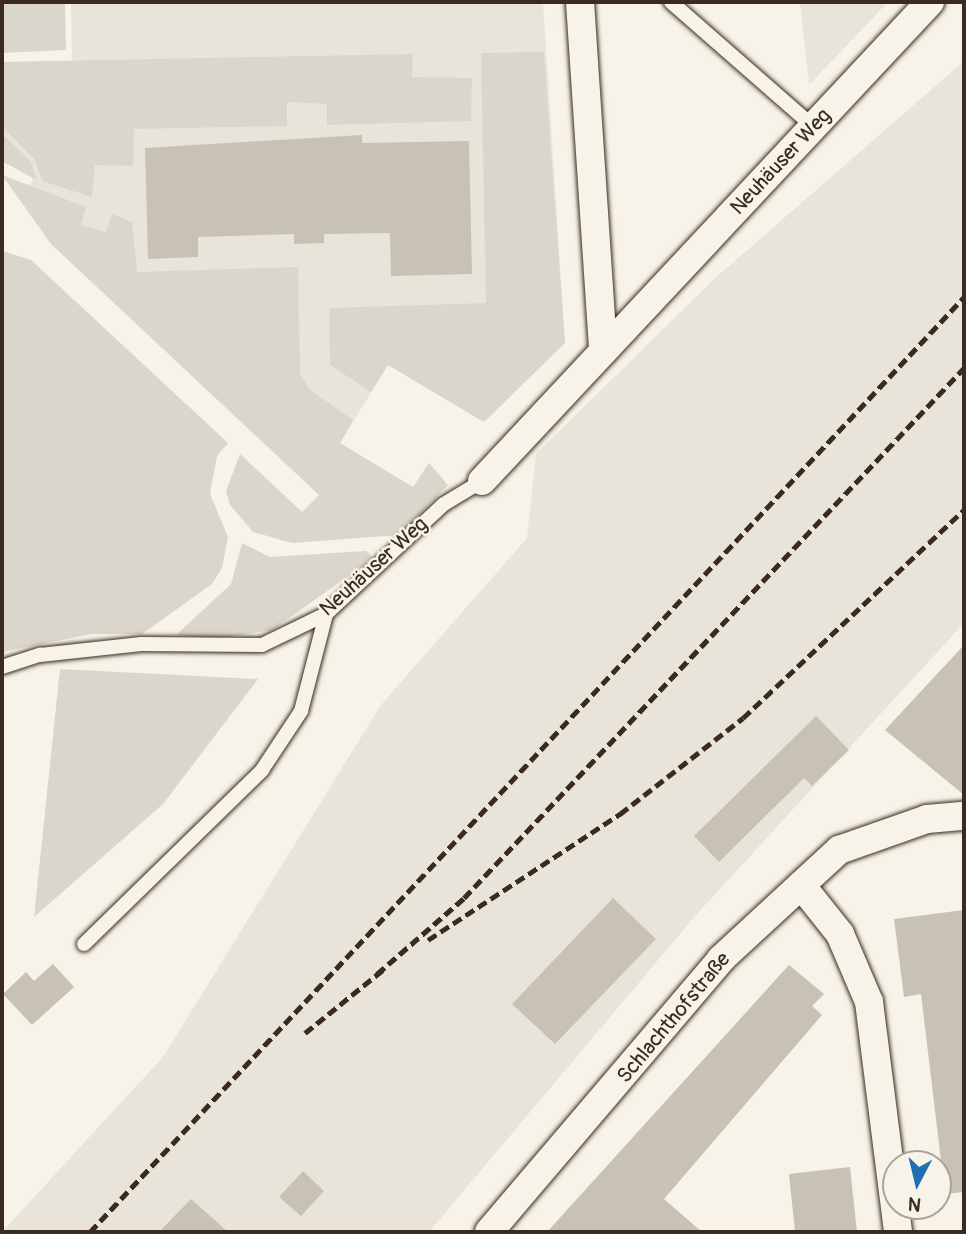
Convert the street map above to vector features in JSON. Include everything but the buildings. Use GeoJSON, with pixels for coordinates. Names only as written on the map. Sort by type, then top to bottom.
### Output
{"type":"FeatureCollection","features":[{"type":"Feature","properties":{"kind":"street"},"geometry":{"type":"LineString","coordinates":[[580,2],[603,351]]}},
{"type":"Feature","properties":{"kind":"street","name":"Neuhäuser Weg"},"geometry":{"type":"LineString","coordinates":[[482,481],[930,2]]}},
{"type":"Feature","properties":{"kind":"street","name":"Schlachthofstraße"},"geometry":{"type":"LineString","coordinates":[[489,1232],[721,959],[839,850],[927,819],[964,816]]}},
{"type":"Feature","properties":{"kind":"street"},"geometry":{"type":"LineString","coordinates":[[801,885],[840,934],[869,1002],[898,1232]]}},
{"type":"Feature","properties":{"kind":"lane"},"geometry":{"type":"LineString","coordinates":[[671,2],[678,15],[814,127]]}},
{"type":"Feature","properties":{"kind":"lane","name":"Neuhäuser Weg"},"geometry":{"type":"LineString","coordinates":[[2,667],[40,655],[141,645],[262,645],[326,614],[444,504],[482,481]]}},
{"type":"Feature","properties":{"kind":"lane"},"geometry":{"type":"LineString","coordinates":[[84,944],[262,770],[301,711],[326,614]]}},
{"type":"Feature","properties":{"kind":"shaded area"},"geometry":{"type":"Polygon","coordinates":[[[2,2],[65,2],[66,50],[2,53],[2,2]]]}},
{"type":"Feature","properties":{"kind":"shaded area"},"geometry":{"type":"Polygon","coordinates":[[[71,2],[543,2],[565,343],[484,422],[388,365],[340,443],[30,189],[32,178],[2,161],[2,62],[72,61],[71,2]]]}},
{"type":"Feature","properties":{"kind":"shaded area"},"geometry":{"type":"Polygon","coordinates":[[[800,2],[888,2],[809,85],[800,2]]]}},
{"type":"Feature","properties":{"kind":"shaded area"},"geometry":{"type":"Polygon","coordinates":[[[544,52],[565,343],[484,422],[388,365],[371,392],[330,365],[329,308],[486,303],[481,53],[544,52]]]}},
{"type":"Feature","properties":{"kind":"shaded area"},"geometry":{"type":"Polygon","coordinates":[[[413,54],[412,77],[472,78],[471,121],[327,125],[327,104],[287,102],[287,126],[134,129],[133,166],[95,165],[92,197],[42,181],[35,160],[2,126],[2,62],[413,54]]]}},
{"type":"Feature","properties":{"kind":"shaded area"},"geometry":{"type":"Polygon","coordinates":[[[964,61],[964,623],[696,915],[429,1232],[2,1232],[163,1057],[381,705],[527,538],[536,454],[713,280],[964,61]]]}},
{"type":"Feature","properties":{"kind":"shaded area"},"geometry":{"type":"Polygon","coordinates":[[[2,134],[30,160],[37,180],[2,161],[2,134]]]}},
{"type":"Feature","properties":{"kind":"shaded area"},"geometry":{"type":"Polygon","coordinates":[[[2,175],[86,207],[81,225],[106,232],[112,214],[132,222],[137,272],[298,267],[300,373],[310,390],[353,420],[340,443],[413,487],[429,463],[448,485],[399,535],[292,543],[253,532],[230,505],[226,491],[240,454],[302,512],[319,495],[51,244],[2,175]]]}},
{"type":"Feature","properties":{"kind":"shaded area"},"geometry":{"type":"Polygon","coordinates":[[[2,251],[31,260],[228,443],[217,456],[210,494],[228,537],[222,568],[212,584],[142,634],[91,634],[2,652],[2,251]]]}},
{"type":"Feature","properties":{"kind":"shaded area"},"geometry":{"type":"Polygon","coordinates":[[[242,543],[270,557],[366,551],[374,558],[272,630],[213,639],[176,635],[231,584],[242,543]]]}},
{"type":"Feature","properties":{"kind":"shaded area"},"geometry":{"type":"Polygon","coordinates":[[[60,669],[258,679],[163,804],[34,917],[60,669]]]}},
{"type":"Feature","properties":{"kind":"railway"},"geometry":{"type":"LineString","coordinates":[[90,1232],[964,297]]}},
{"type":"Feature","properties":{"kind":"railway"},"geometry":{"type":"LineString","coordinates":[[377,974],[464,898],[964,368]]}},
{"type":"Feature","properties":{"kind":"railway"},"geometry":{"type":"LineString","coordinates":[[428,940],[620,814],[743,718],[964,510]]}},
{"type":"Feature","properties":{"kind":"railway"},"geometry":{"type":"LineString","coordinates":[[305,1033],[384,969]]}}]}
